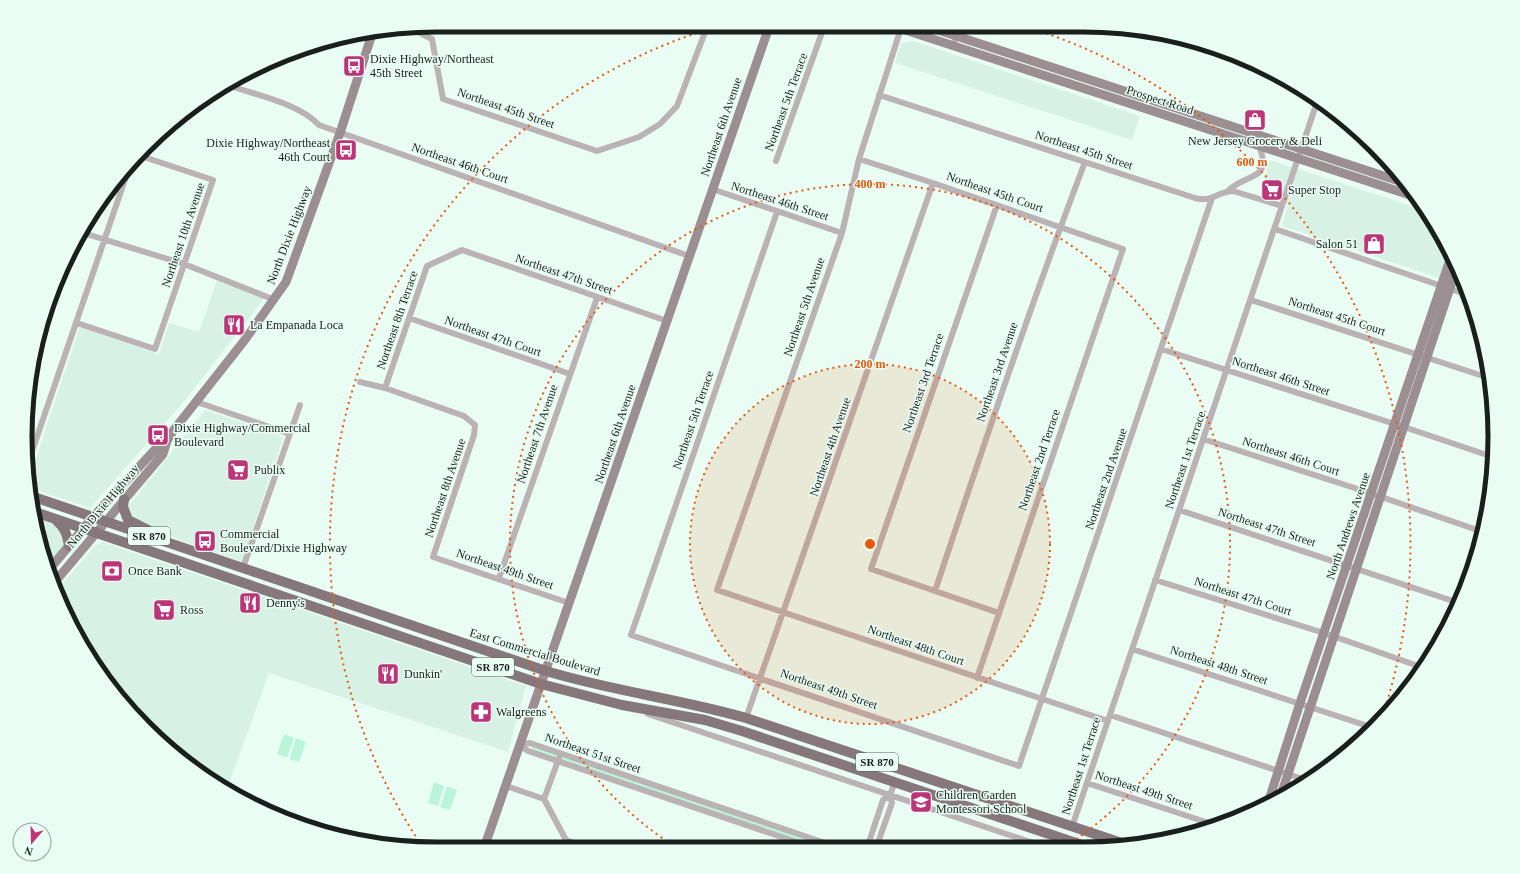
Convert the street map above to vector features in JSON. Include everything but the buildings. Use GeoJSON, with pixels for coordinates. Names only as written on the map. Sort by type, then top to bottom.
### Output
{"type":"FeatureCollection","features":[{"type":"Feature","properties":{"kind":"main road","name":"Northeast 6th Avenue"},"geometry":{"type":"LineString","coordinates":[[486,842],[767,32]]}},
{"type":"Feature","properties":{"kind":"main road","name":"Prospect Road"},"geometry":{"type":"LineString","coordinates":[[914,32],[1407,194]]}},
{"type":"Feature","properties":{"kind":"main road","name":"Prospect Road"},"geometry":{"type":"LineString","coordinates":[[945,32],[1395,180]]}},
{"type":"Feature","properties":{"kind":"main road","name":"North Dixie Highway"},"geometry":{"type":"LineString","coordinates":[[58,579],[95,533],[163,454],[167,441],[275,300],[286,282],[340,133],[371,38]]}},
{"type":"Feature","properties":{"kind":"main road"},"geometry":{"type":"LineString","coordinates":[[1126,102],[1129,92]]}},
{"type":"Feature","properties":{"kind":"main road","name":"North Andrews Avenue"},"geometry":{"type":"LineString","coordinates":[[1272,795],[1311,707],[1404,427],[1446,288],[1450,267]]}},
{"type":"Feature","properties":{"kind":"main road","name":"North Andrews Avenue"},"geometry":{"type":"LineString","coordinates":[[1281,791],[1283,773],[1300,702],[1417,354],[1453,274]]}},
{"type":"Feature","properties":{"kind":"main road","name":"North Dixie Highway"},"geometry":{"type":"LineString","coordinates":[[53,566],[93,517],[161,443],[167,441]]}},
{"type":"Feature","properties":{"kind":"main road","name":"East Commercial Boulevard"},"geometry":{"type":"LineString","coordinates":[[37,498],[546,672],[589,684],[708,707],[746,718],[1116,840]]}},
{"type":"Feature","properties":{"kind":"main road"},"geometry":{"type":"LineString","coordinates":[[124,499],[123,507],[128,520],[148,530],[152,537]]}},
{"type":"Feature","properties":{"kind":"main road","name":"SR 870"},"geometry":{"type":"LineString","coordinates":[[39,513],[541,684],[622,705],[685,716],[749,733],[1011,821],[1061,842]]}},
{"type":"Feature","properties":{"kind":"main road"},"geometry":{"type":"LineString","coordinates":[[54,518],[63,527],[69,546]]}},
{"type":"Feature","properties":{"kind":"main road"},"geometry":{"type":"LineString","coordinates":[[204,569],[213,566],[231,571],[243,568]]}},
{"type":"Feature","properties":{"kind":"main road"},"geometry":{"type":"LineString","coordinates":[[236,580],[240,577],[251,577],[284,587],[293,585]]}},
{"type":"Feature","properties":{"kind":"main road"},"geometry":{"type":"LineString","coordinates":[[299,601],[313,599],[356,614],[365,614],[369,611]]}},
{"type":"Feature","properties":{"kind":"main road"},"geometry":{"type":"LineString","coordinates":[[365,624],[379,620],[426,635],[439,635]]}},
{"type":"Feature","properties":{"kind":"main road"},"geometry":{"type":"LineString","coordinates":[[685,716],[687,713],[693,712],[734,722],[746,718]]}},
{"type":"Feature","properties":{"kind":"main road"},"geometry":{"type":"LineString","coordinates":[[749,733],[758,727],[799,741],[810,739]]}},
{"type":"Feature","properties":{"kind":"main road"},"geometry":{"type":"LineString","coordinates":[[828,759],[838,756],[882,771],[890,771],[896,768]]}},
{"type":"Feature","properties":{"kind":"main road"},"geometry":{"type":"LineString","coordinates":[[895,782],[907,778],[957,794],[966,791]]}},
{"type":"Feature","properties":{"kind":"main road"},"geometry":{"type":"LineString","coordinates":[[1011,821],[1019,817],[1060,830],[1072,827]]}},
{"type":"Feature","properties":{"kind":"main road"},"geometry":{"type":"LineString","coordinates":[[1070,842],[1082,836],[1099,841]]}},
{"type":"Feature","properties":{"kind":"street","name":"Northeast 45th Street"},"geometry":{"type":"LineString","coordinates":[[419,33],[432,39],[443,99],[597,151],[639,137],[660,124],[677,106],[705,32]]}},
{"type":"Feature","properties":{"kind":"street","name":"Northeast 5th Terrace"},"geometry":{"type":"LineString","coordinates":[[776,161],[822,32]]}},
{"type":"Feature","properties":{"kind":"street","name":"Northeast 5th Avenue"},"geometry":{"type":"LineString","coordinates":[[717,590],[842,233],[859,159],[897,32]]}},
{"type":"Feature","properties":{"kind":"street"},"geometry":{"type":"LineString","coordinates":[[954,45],[958,32]]}},
{"type":"Feature","properties":{"kind":"street","name":"Northeast 46th Court"},"geometry":{"type":"LineString","coordinates":[[233,87],[298,109],[311,117],[319,125],[340,133],[689,256]]}},
{"type":"Feature","properties":{"kind":"street","name":"Northeast 45th Street"},"geometry":{"type":"LineString","coordinates":[[879,95],[1194,198],[1205,200],[1228,191]]}},
{"type":"Feature","properties":{"kind":"street","name":"Northeast 1st Terrace"},"geometry":{"type":"LineString","coordinates":[[1072,827],[1316,106]]}},
{"type":"Feature","properties":{"kind":"street"},"geometry":{"type":"LineString","coordinates":[[1228,191],[1256,174],[1262,168],[1264,160],[1259,145]]}},
{"type":"Feature","properties":{"kind":"street","name":"Northeast 10th Avenue"},"geometry":{"type":"LineString","coordinates":[[77,323],[155,349],[213,180],[145,157]]}},
{"type":"Feature","properties":{"kind":"street","name":"Northeast 45th Court"},"geometry":{"type":"LineString","coordinates":[[859,159],[1060,226],[1123,249]]}},
{"type":"Feature","properties":{"kind":"street","name":"Northeast 3rd Avenue"},"geometry":{"type":"LineString","coordinates":[[935,591],[1060,226],[1084,162]]}},
{"type":"Feature","properties":{"kind":"street"},"geometry":{"type":"LineString","coordinates":[[33,450],[125,179]]}},
{"type":"Feature","properties":{"kind":"street","name":"Northeast 4th Avenue"},"geometry":{"type":"LineString","coordinates":[[746,718],[933,183]]}},
{"type":"Feature","properties":{"kind":"street","name":"Northeast 46th Street"},"geometry":{"type":"LineString","coordinates":[[712,189],[776,212],[842,233]]}},
{"type":"Feature","properties":{"kind":"street"},"geometry":{"type":"LineString","coordinates":[[1228,191],[1236,191],[1282,206]]}},
{"type":"Feature","properties":{"kind":"street","name":"Northeast 2nd Avenue"},"geometry":{"type":"LineString","coordinates":[[1019,766],[1043,700],[1212,198]]}},
{"type":"Feature","properties":{"kind":"street","name":"Northeast 3rd Terrace"},"geometry":{"type":"LineString","coordinates":[[935,591],[871,569],[997,205]]}},
{"type":"Feature","properties":{"kind":"street","name":"Northeast 5th Terrace"},"geometry":{"type":"LineString","coordinates":[[631,635],[776,212]]}},
{"type":"Feature","properties":{"kind":"street"},"geometry":{"type":"LineString","coordinates":[[1274,229],[1461,293]]}},
{"type":"Feature","properties":{"kind":"street"},"geometry":{"type":"LineString","coordinates":[[86,234],[184,264],[275,300]]}},
{"type":"Feature","properties":{"kind":"street","name":"Northeast 2nd Terrace"},"geometry":{"type":"LineString","coordinates":[[977,678],[1123,249]]}},
{"type":"Feature","properties":{"kind":"street","name":"Northeast 47th Street"},"geometry":{"type":"LineString","coordinates":[[455,252],[462,250],[667,321]]}},
{"type":"Feature","properties":{"kind":"street","name":"Northeast 8th Terrace"},"geometry":{"type":"LineString","coordinates":[[385,388],[427,266],[455,252]]}},
{"type":"Feature","properties":{"kind":"street","name":"Northeast 7th Avenue"},"geometry":{"type":"LineString","coordinates":[[499,578],[597,298]]}},
{"type":"Feature","properties":{"kind":"street","name":"Northeast 45th Court"},"geometry":{"type":"LineString","coordinates":[[1251,300],[1483,376]]}},
{"type":"Feature","properties":{"kind":"street","name":"Northeast 47th Court"},"geometry":{"type":"LineString","coordinates":[[409,318],[570,374]]}},
{"type":"Feature","properties":{"kind":"street","name":"Northeast 46th Street"},"geometry":{"type":"LineString","coordinates":[[1161,349],[1487,455]]}},
{"type":"Feature","properties":{"kind":"street"},"geometry":{"type":"LineString","coordinates":[[360,382],[385,388]]}},
{"type":"Feature","properties":{"kind":"street","name":"Northeast 8th Avenue"},"geometry":{"type":"LineString","coordinates":[[385,388],[464,416],[475,425],[474,435],[433,557]]}},
{"type":"Feature","properties":{"kind":"street"},"geometry":{"type":"LineString","coordinates":[[197,402],[290,434]]}},
{"type":"Feature","properties":{"kind":"street"},"geometry":{"type":"LineString","coordinates":[[243,568],[300,405]]}},
{"type":"Feature","properties":{"kind":"street","name":"Northeast 46th Court"},"geometry":{"type":"LineString","coordinates":[[1203,439],[1477,530]]}},
{"type":"Feature","properties":{"kind":"street","name":"Northeast 47th Street"},"geometry":{"type":"LineString","coordinates":[[1179,510],[1357,567],[1453,601]]}},
{"type":"Feature","properties":{"kind":"street","name":"Northeast 49th Street"},"geometry":{"type":"LineString","coordinates":[[433,557],[499,578],[569,603]]}},
{"type":"Feature","properties":{"kind":"street","name":"Northeast 47th Court"},"geometry":{"type":"LineString","coordinates":[[1156,580],[1324,633],[1417,666]]}},
{"type":"Feature","properties":{"kind":"street","name":"Northeast 48th Court"},"geometry":{"type":"LineString","coordinates":[[717,590],[1108,722]]}},
{"type":"Feature","properties":{"kind":"street"},"geometry":{"type":"LineString","coordinates":[[935,591],[999,613]]}},
{"type":"Feature","properties":{"kind":"street","name":"Northeast 49th Street"},"geometry":{"type":"LineString","coordinates":[[631,635],[1019,766]]}},
{"type":"Feature","properties":{"kind":"street","name":"Northeast 48th Street"},"geometry":{"type":"LineString","coordinates":[[1132,649],[1300,702],[1366,725]]}},
{"type":"Feature","properties":{"kind":"street"},"geometry":{"type":"LineString","coordinates":[[622,705],[1030,842]]}},
{"type":"Feature","properties":{"kind":"street"},"geometry":{"type":"LineString","coordinates":[[1110,714],[1301,778]]}},
{"type":"Feature","properties":{"kind":"street"},"geometry":{"type":"LineString","coordinates":[[743,746],[749,733]]}},
{"type":"Feature","properties":{"kind":"street","name":"Northeast 51st Street"},"geometry":{"type":"LineString","coordinates":[[520,745],[530,743],[717,806],[815,842]]}},
{"type":"Feature","properties":{"kind":"street","name":"Northeast 51st Street"},"geometry":{"type":"LineString","coordinates":[[520,745],[528,751],[796,842]]}},
{"type":"Feature","properties":{"kind":"street"},"geometry":{"type":"LineString","coordinates":[[544,799],[560,753]]}},
{"type":"Feature","properties":{"kind":"street"},"geometry":{"type":"LineString","coordinates":[[869,842],[883,800],[890,794],[895,782]]}},
{"type":"Feature","properties":{"kind":"street","name":"Northeast 49th Street"},"geometry":{"type":"LineString","coordinates":[[1087,783],[1207,823]]}},
{"type":"Feature","properties":{"kind":"street"},"geometry":{"type":"LineString","coordinates":[[506,786],[544,799],[566,840],[572,842]]}},
{"type":"Feature","properties":{"kind":"street"},"geometry":{"type":"LineString","coordinates":[[878,842],[892,803],[890,794]]}},
{"type":"Feature","properties":{"kind":"street"},"geometry":{"type":"LineString","coordinates":[[714,814],[717,806]]}},
{"type":"Feature","properties":{"kind":"shaded area"},"geometry":{"type":"Polygon","coordinates":[[[913,41],[1140,116],[1132,140],[895,63],[901,43],[913,41]]]}},
{"type":"Feature","properties":{"kind":"shaded area"},"geometry":{"type":"Polygon","coordinates":[[[1270,160],[1417,208],[1434,235],[1458,284],[1282,226],[1288,204],[1260,194],[1270,160]]]}},
{"type":"Feature","properties":{"kind":"shaded area"},"geometry":{"type":"Polygon","coordinates":[[[217,280],[265,297],[187,398],[90,508],[35,490],[33,467],[80,327],[159,354],[169,323],[199,332],[217,280]]]}},
{"type":"Feature","properties":{"kind":"shaded area"},"geometry":{"type":"Polygon","coordinates":[[[205,410],[274,433],[283,438],[242,562],[119,518],[205,410]]]}},
{"type":"Feature","properties":{"kind":"shaded area"},"geometry":{"type":"Polygon","coordinates":[[[41,519],[63,528],[66,543],[52,562],[41,519]]]}},
{"type":"Feature","properties":{"kind":"shaded area"},"geometry":{"type":"Polygon","coordinates":[[[102,542],[526,686],[508,752],[269,673],[229,785],[190,758],[151,723],[116,684],[86,640],[61,586],[94,547],[102,542]]]}},
{"type":"Feature","properties":{"kind":"green space"},"geometry":{"type":"Polygon","coordinates":[[[284,734],[294,738],[287,758],[277,754],[284,734]]]}},
{"type":"Feature","properties":{"kind":"green space"},"geometry":{"type":"Polygon","coordinates":[[[296,738],[306,742],[299,762],[289,759],[296,738]]]}},
{"type":"Feature","properties":{"kind":"green space"},"geometry":{"type":"Polygon","coordinates":[[[532,745],[818,842],[801,842],[531,750],[532,745]]]}},
{"type":"Feature","properties":{"kind":"green space"},"geometry":{"type":"Polygon","coordinates":[[[434,782],[444,786],[438,806],[428,803],[434,782]]]}},
{"type":"Feature","properties":{"kind":"green space"},"geometry":{"type":"Polygon","coordinates":[[[447,786],[457,790],[450,810],[440,807],[447,786]]]}},
{"type":"Feature","properties":{"kind":"place","name":"Dixie Highway/Northeast 45th Street"},"geometry":{"type":"Point","coordinates":[354,66]}},
{"type":"Feature","properties":{"kind":"place","name":"New Jersey Grocery & Deli"},"geometry":{"type":"Point","coordinates":[1255,120]}},
{"type":"Feature","properties":{"kind":"place","name":"Dixie Highway/Northeast 46th Court"},"geometry":{"type":"Point","coordinates":[346,150]}},
{"type":"Feature","properties":{"kind":"place","name":"Super Stop"},"geometry":{"type":"Point","coordinates":[1272,190]}},
{"type":"Feature","properties":{"kind":"place","name":"Salon 51"},"geometry":{"type":"Point","coordinates":[1374,244]}},
{"type":"Feature","properties":{"kind":"place","name":"La Empanada Loca"},"geometry":{"type":"Point","coordinates":[234,325]}},
{"type":"Feature","properties":{"kind":"place","name":"Dixie Highway/Commercial Boulevard"},"geometry":{"type":"Point","coordinates":[158,435]}},
{"type":"Feature","properties":{"kind":"place","name":"Publix"},"geometry":{"type":"Point","coordinates":[238,470]}},
{"type":"Feature","properties":{"kind":"place","name":"Commercial Boulevard/Dixie Highway"},"geometry":{"type":"Point","coordinates":[205,541]}},
{"type":"Feature","properties":{"kind":"place","name":"Once Bank"},"geometry":{"type":"Point","coordinates":[112,571]}},
{"type":"Feature","properties":{"kind":"place","name":"Denny's"},"geometry":{"type":"Point","coordinates":[250,603]}},
{"type":"Feature","properties":{"kind":"place","name":"Ross"},"geometry":{"type":"Point","coordinates":[164,610]}},
{"type":"Feature","properties":{"kind":"place","name":"Dunkin'"},"geometry":{"type":"Point","coordinates":[388,674]}},
{"type":"Feature","properties":{"kind":"place","name":"Walgreens"},"geometry":{"type":"Point","coordinates":[481,712]}},
{"type":"Feature","properties":{"kind":"place","name":"Children Garden Montessori School"},"geometry":{"type":"Point","coordinates":[921,802]}}]}
